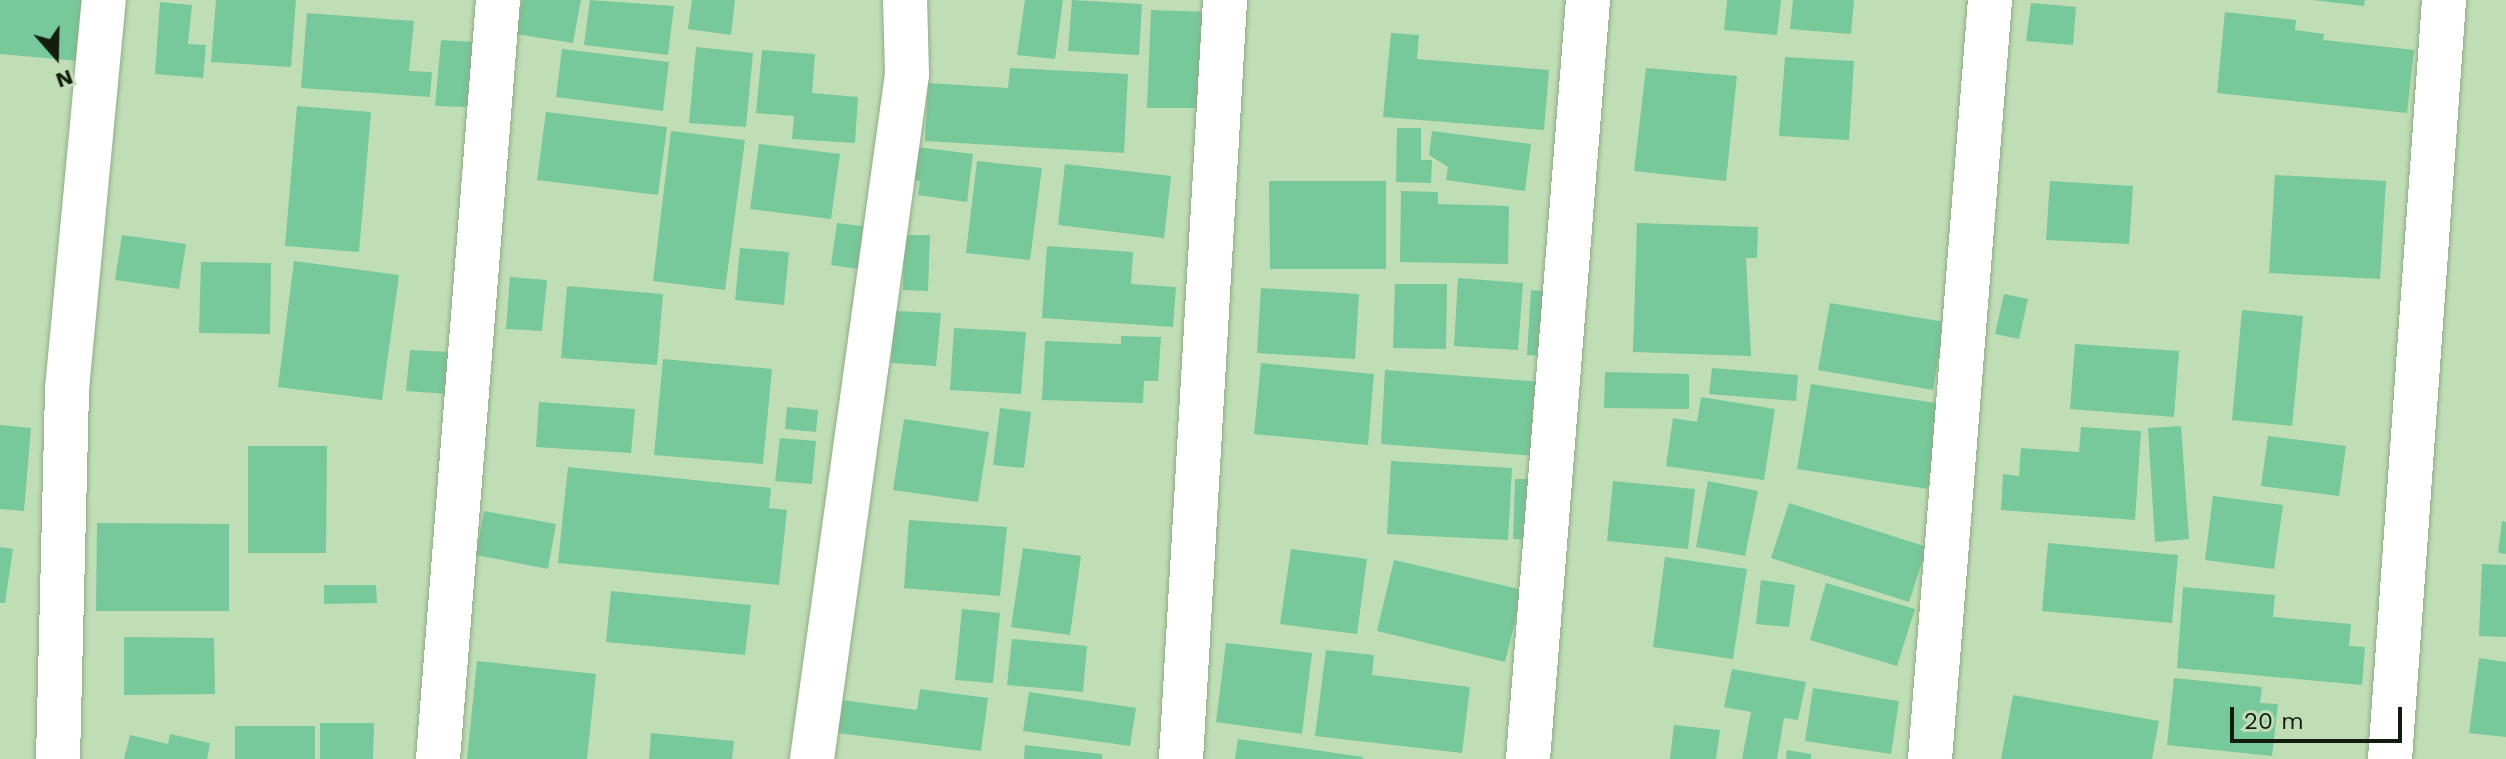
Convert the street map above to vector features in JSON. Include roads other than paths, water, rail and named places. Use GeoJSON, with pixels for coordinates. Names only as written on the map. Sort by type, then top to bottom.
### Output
{"type":"FeatureCollection","features":[{"type":"Feature","properties":{"kind":"street"},"geometry":{"type":"LineString","coordinates":[[58,759],[67,389],[104,0]]}},
{"type":"Feature","properties":{"kind":"street"},"geometry":{"type":"LineString","coordinates":[[438,759],[498,0]]}},
{"type":"Feature","properties":{"kind":"street"},"geometry":{"type":"LineString","coordinates":[[812,759],[907,74],[905,0]]}},
{"type":"Feature","properties":{"kind":"street"},"geometry":{"type":"LineString","coordinates":[[1181,759],[1225,0]]}},
{"type":"Feature","properties":{"kind":"street"},"geometry":{"type":"LineString","coordinates":[[1528,759],[1588,0]]}},
{"type":"Feature","properties":{"kind":"street"},"geometry":{"type":"LineString","coordinates":[[1930,759],[1990,0]]}},
{"type":"Feature","properties":{"kind":"street"},"geometry":{"type":"LineString","coordinates":[[2390,759],[2444,0]]}}]}
